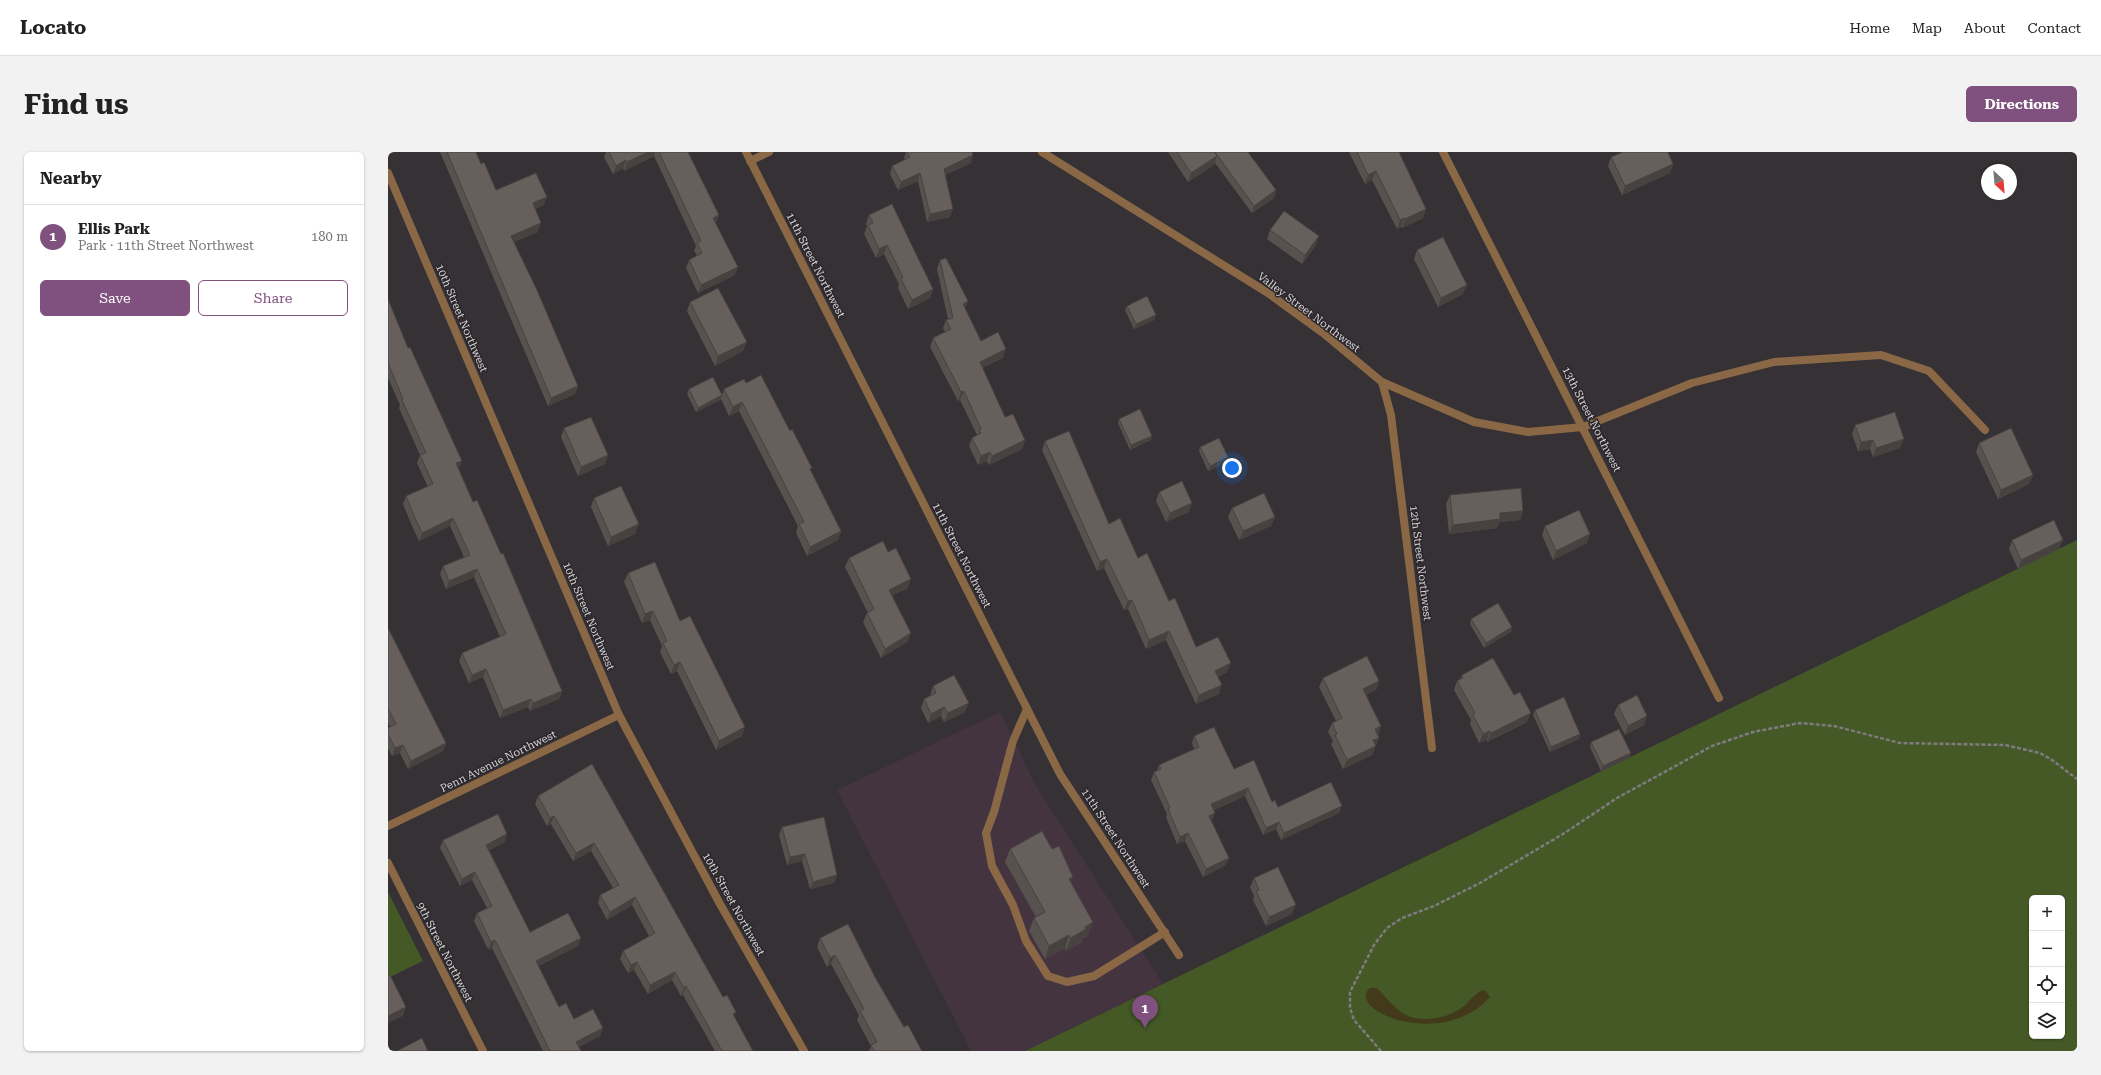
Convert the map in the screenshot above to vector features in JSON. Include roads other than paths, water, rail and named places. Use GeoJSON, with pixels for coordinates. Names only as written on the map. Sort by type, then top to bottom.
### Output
{"type":"FeatureCollection","features":[{"type":"Feature","properties":{"kind":"street","name":"11th Street Northwest"},"geometry":{"type":"LineString","coordinates":[[746,152],[1060,774],[1179,955]]}},
{"type":"Feature","properties":{"kind":"street"},"geometry":{"type":"LineString","coordinates":[[750,160],[769,152]]}},
{"type":"Feature","properties":{"kind":"street","name":"Valley Street Northwest"},"geometry":{"type":"LineString","coordinates":[[1042,152],[1268,293],[1323,333],[1382,382],[1474,422],[1528,432],[1583,427],[1692,383],[1774,362],[1881,355],[1929,371],[1985,430]]}},
{"type":"Feature","properties":{"kind":"street","name":"13th Street Northwest"},"geometry":{"type":"LineString","coordinates":[[1443,152],[1719,698]]}},
{"type":"Feature","properties":{"kind":"street","name":"10th Street Northwest"},"geometry":{"type":"LineString","coordinates":[[388,173],[619,715],[720,904],[804,1051]]}},
{"type":"Feature","properties":{"kind":"street","name":"12th Street Northwest"},"geometry":{"type":"LineString","coordinates":[[1382,382],[1391,415],[1432,748]]}},
{"type":"Feature","properties":{"kind":"street"},"geometry":{"type":"LineString","coordinates":[[1027,709],[1013,741],[994,812],[986,833],[992,866],[1013,905],[1026,941],[1048,976],[1067,982],[1094,976],[1165,932]]}},
{"type":"Feature","properties":{"kind":"street","name":"Penn Avenue Northwest"},"geometry":{"type":"LineString","coordinates":[[388,826],[619,715]]}},
{"type":"Feature","properties":{"kind":"street","name":"9th Street Northwest"},"geometry":{"type":"LineString","coordinates":[[388,863],[483,1051]]}},
{"type":"Feature","properties":{"kind":"place","name":"Ellis Park"},"geometry":{"type":"Point","coordinates":[1145,1028]}}]}
